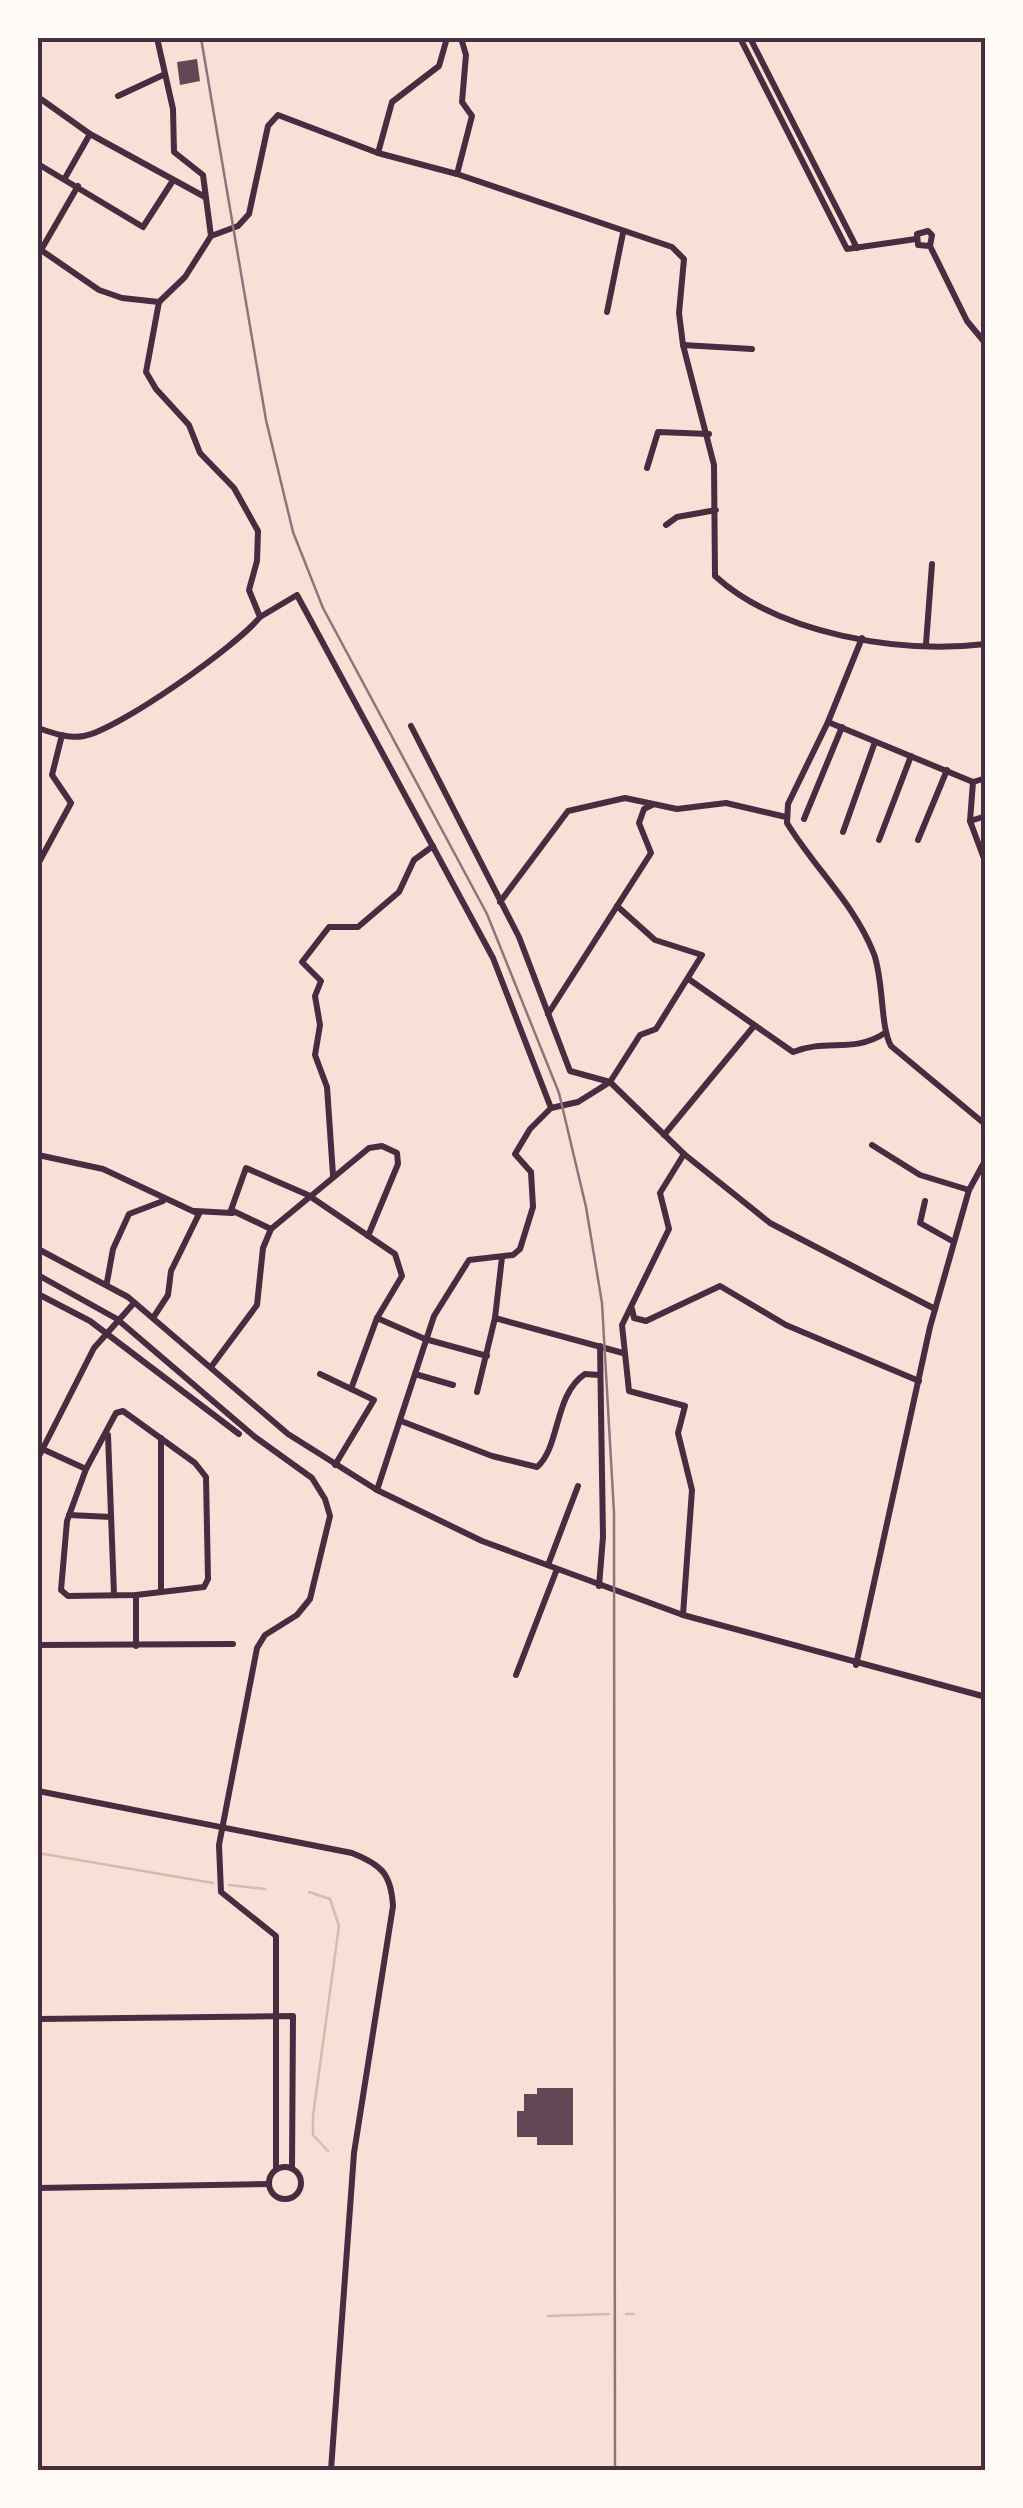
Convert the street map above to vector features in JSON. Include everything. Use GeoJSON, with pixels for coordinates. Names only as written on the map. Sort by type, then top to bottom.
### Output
{"type":"FeatureCollection","features":[{"type":"Feature","properties":{"kind":"street"},"geometry":{"type":"LineString","coordinates":[[157,38],[175,119],[174,152],[202,172],[211,236]]}},
{"type":"Feature","properties":{"kind":"street"},"geometry":{"type":"LineString","coordinates":[[378,153],[392,102],[440,66],[447,38]]}},
{"type":"Feature","properties":{"kind":"street"},"geometry":{"type":"LineString","coordinates":[[457,174],[472,116],[462,102],[466,55],[461,38]]}},
{"type":"Feature","properties":{"kind":"street"},"geometry":{"type":"LineString","coordinates":[[740,38],[847,249],[916,240]]}},
{"type":"Feature","properties":{"kind":"street"},"geometry":{"type":"LineString","coordinates":[[750,38],[857,248]]}},
{"type":"Feature","properties":{"kind":"street"},"geometry":{"type":"LineString","coordinates":[[118,96],[163,76]]}},
{"type":"Feature","properties":{"kind":"street"},"geometry":{"type":"LineString","coordinates":[[38,98],[90,134],[172,182],[206,197]]}},
{"type":"Feature","properties":{"kind":"street"},"geometry":{"type":"LineString","coordinates":[[260,618],[250,590],[258,532],[234,488],[200,452],[189,425],[146,372],[159,302],[185,277],[211,236],[246,219],[268,126],[278,115],[378,153],[457,174],[624,234],[672,247],[684,259],[679,313],[683,346],[709,434],[716,510],[712,571],[720,581],[797,624],[862,638],[986,644]]}},
{"type":"Feature","properties":{"kind":"street"},"geometry":{"type":"LineString","coordinates":[[65,178],[90,134]]}},
{"type":"Feature","properties":{"kind":"street"},"geometry":{"type":"LineString","coordinates":[[38,164],[146,227],[172,182]]}},
{"type":"Feature","properties":{"kind":"street"},"geometry":{"type":"LineString","coordinates":[[78,186],[39,249],[99,290],[122,298],[159,302]]}},
{"type":"Feature","properties":{"kind":"street"},"geometry":{"type":"LineString","coordinates":[[916,240],[917,234],[928,231],[932,235],[930,246],[967,322],[986,344]]}},
{"type":"Feature","properties":{"kind":"street"},"geometry":{"type":"LineString","coordinates":[[607,312],[624,234]]}},
{"type":"Feature","properties":{"kind":"street"},"geometry":{"type":"LineString","coordinates":[[916,240],[924,248],[930,246]]}},
{"type":"Feature","properties":{"kind":"street"},"geometry":{"type":"LineString","coordinates":[[683,346],[752,349]]}},
{"type":"Feature","properties":{"kind":"street"},"geometry":{"type":"LineString","coordinates":[[646,468],[658,432],[709,434]]}},
{"type":"Feature","properties":{"kind":"street"},"geometry":{"type":"LineString","coordinates":[[666,525],[678,518],[716,510]]}},
{"type":"Feature","properties":{"kind":"street"},"geometry":{"type":"LineString","coordinates":[[926,644],[932,564]]}},
{"type":"Feature","properties":{"kind":"street"},"geometry":{"type":"LineString","coordinates":[[38,728],[85,736],[106,729],[218,656],[260,618],[297,595],[493,958],[552,1108]]}},
{"type":"Feature","properties":{"kind":"street"},"geometry":{"type":"LineString","coordinates":[[862,638],[828,722],[788,804],[786,818],[798,842],[850,906],[874,956],[885,998],[885,1033],[890,1046],[986,1125]]}},
{"type":"Feature","properties":{"kind":"street"},"geometry":{"type":"LineString","coordinates":[[828,722],[973,782],[986,778]]}},
{"type":"Feature","properties":{"kind":"street"},"geometry":{"type":"LineString","coordinates":[[411,726],[500,902],[570,1070],[610,1082],[742,1205],[788,1235],[935,1309]]}},
{"type":"Feature","properties":{"kind":"street"},"geometry":{"type":"LineString","coordinates":[[804,819],[842,727]]}},
{"type":"Feature","properties":{"kind":"street"},"geometry":{"type":"LineString","coordinates":[[38,864],[71,802],[52,774],[62,735]]}},
{"type":"Feature","properties":{"kind":"street"},"geometry":{"type":"LineString","coordinates":[[842,832],[875,742]]}},
{"type":"Feature","properties":{"kind":"street"},"geometry":{"type":"LineString","coordinates":[[879,840],[910,756]]}},
{"type":"Feature","properties":{"kind":"street"},"geometry":{"type":"LineString","coordinates":[[918,840],[947,770]]}},
{"type":"Feature","properties":{"kind":"street"},"geometry":{"type":"LineString","coordinates":[[973,782],[970,820],[985,859]]}},
{"type":"Feature","properties":{"kind":"street"},"geometry":{"type":"LineString","coordinates":[[500,902],[563,814],[625,798],[686,810],[726,803],[786,818]]}},
{"type":"Feature","properties":{"kind":"street"},"geometry":{"type":"LineString","coordinates":[[548,1014],[651,853],[639,823],[644,809],[652,805]]}},
{"type":"Feature","properties":{"kind":"street"},"geometry":{"type":"LineString","coordinates":[[970,820],[986,816]]}},
{"type":"Feature","properties":{"kind":"street"},"geometry":{"type":"LineString","coordinates":[[332,1175],[327,1087],[315,1055],[320,1025],[316,996],[321,981],[302,962],[329,927],[358,927],[399,892],[414,860],[433,846]]}},
{"type":"Feature","properties":{"kind":"street"},"geometry":{"type":"LineString","coordinates":[[377,1490],[425,1338],[469,1260],[502,1257],[520,1249],[533,1207],[532,1172],[515,1154],[530,1129],[552,1108],[578,1102],[610,1082],[640,1035],[656,1029],[690,980],[702,955],[655,940],[617,906]]}},
{"type":"Feature","properties":{"kind":"street"},"geometry":{"type":"LineString","coordinates":[[690,980],[794,1052],[818,1042],[858,1046],[885,1033]]}},
{"type":"Feature","properties":{"kind":"street"},"geometry":{"type":"LineString","coordinates":[[664,1135],[754,1026]]}},
{"type":"Feature","properties":{"kind":"street"},"geometry":{"type":"LineString","coordinates":[[872,1145],[920,1175],[969,1190]]}},
{"type":"Feature","properties":{"kind":"street"},"geometry":{"type":"LineString","coordinates":[[211,1367],[257,1304],[263,1248],[271,1229],[332,1175],[369,1148],[382,1146],[396,1153],[398,1164],[368,1236]]}},
{"type":"Feature","properties":{"kind":"street"},"geometry":{"type":"LineString","coordinates":[[683,1615],[692,1490],[678,1433],[685,1406],[629,1391],[622,1324],[669,1228],[659,1199],[661,1188],[684,1154]]}},
{"type":"Feature","properties":{"kind":"street"},"geometry":{"type":"LineString","coordinates":[[38,1155],[103,1169],[193,1211],[233,1212],[271,1229]]}},
{"type":"Feature","properties":{"kind":"street"},"geometry":{"type":"LineString","coordinates":[[856,1666],[935,1309],[969,1190],[986,1159]]}},
{"type":"Feature","properties":{"kind":"street"},"geometry":{"type":"LineString","coordinates":[[233,1212],[232,1200],[246,1168],[308,1195],[396,1254],[402,1276],[377,1318],[352,1389]]}},
{"type":"Feature","properties":{"kind":"street"},"geometry":{"type":"LineString","coordinates":[[108,1282],[114,1249],[128,1214],[164,1200]]}},
{"type":"Feature","properties":{"kind":"street"},"geometry":{"type":"LineString","coordinates":[[925,1201],[920,1223],[954,1242]]}},
{"type":"Feature","properties":{"kind":"street"},"geometry":{"type":"LineString","coordinates":[[153,1318],[168,1294],[170,1271],[199,1218],[193,1211]]}},
{"type":"Feature","properties":{"kind":"street"},"geometry":{"type":"LineString","coordinates":[[38,1249],[108,1282],[288,1434],[377,1490],[482,1541],[683,1615],[856,1666],[986,1697]]}},
{"type":"Feature","properties":{"kind":"street"},"geometry":{"type":"LineString","coordinates":[[477,1392],[495,1318],[502,1257]]}},
{"type":"Feature","properties":{"kind":"street"},"geometry":{"type":"LineString","coordinates":[[38,1275],[117,1319],[255,1437],[312,1478],[326,1499],[330,1516],[310,1599],[297,1615],[265,1634],[256,1648],[222,1828],[221,1892],[276,1936],[276,2170],[269,2184]]}},
{"type":"Feature","properties":{"kind":"street"},"geometry":{"type":"LineString","coordinates":[[633,1303],[632,1316],[646,1320],[720,1286],[786,1325],[918,1381]]}},
{"type":"Feature","properties":{"kind":"street"},"geometry":{"type":"LineString","coordinates":[[38,1294],[104,1333],[239,1434]]}},
{"type":"Feature","properties":{"kind":"street"},"geometry":{"type":"LineString","coordinates":[[38,1458],[104,1333],[134,1303]]}},
{"type":"Feature","properties":{"kind":"street"},"geometry":{"type":"LineString","coordinates":[[377,1318],[425,1338],[487,1356]]}},
{"type":"Feature","properties":{"kind":"street"},"geometry":{"type":"LineString","coordinates":[[495,1318],[624,1353]]}},
{"type":"Feature","properties":{"kind":"street"},"geometry":{"type":"LineString","coordinates":[[599,1586],[603,1537],[600,1346]]}},
{"type":"Feature","properties":{"kind":"street"},"geometry":{"type":"LineString","coordinates":[[320,1374],[374,1401],[335,1464]]}},
{"type":"Feature","properties":{"kind":"street"},"geometry":{"type":"LineString","coordinates":[[414,1374],[453,1385]]}},
{"type":"Feature","properties":{"kind":"street"},"geometry":{"type":"LineString","coordinates":[[401,1420],[492,1456],[537,1467],[544,1461],[553,1427],[574,1383],[585,1374],[599,1375]]}},
{"type":"Feature","properties":{"kind":"street"},"geometry":{"type":"LineString","coordinates":[[124,1410],[161,1438],[206,1477],[208,1579],[204,1587],[136,1596],[68,1596],[61,1590],[69,1514],[86,1469],[116,1414],[124,1410]]}},
{"type":"Feature","properties":{"kind":"street"},"geometry":{"type":"LineString","coordinates":[[108,1432],[114,1594]]}},
{"type":"Feature","properties":{"kind":"street"},"geometry":{"type":"LineString","coordinates":[[161,1438],[161,1592]]}},
{"type":"Feature","properties":{"kind":"street"},"geometry":{"type":"LineString","coordinates":[[40,1448],[86,1469]]}},
{"type":"Feature","properties":{"kind":"street"},"geometry":{"type":"LineString","coordinates":[[548,1565],[578,1486]]}},
{"type":"Feature","properties":{"kind":"street"},"geometry":{"type":"LineString","coordinates":[[69,1514],[111,1518]]}},
{"type":"Feature","properties":{"kind":"street"},"geometry":{"type":"LineString","coordinates":[[516,1675],[557,1569]]}},
{"type":"Feature","properties":{"kind":"street"},"geometry":{"type":"LineString","coordinates":[[136,1596],[136,1646]]}},
{"type":"Feature","properties":{"kind":"street"},"geometry":{"type":"LineString","coordinates":[[38,1645],[233,1644]]}},
{"type":"Feature","properties":{"kind":"street"},"geometry":{"type":"LineString","coordinates":[[38,1791],[352,1853],[382,1866],[392,1879],[392,1906],[354,2154],[331,2470]]}},
{"type":"Feature","properties":{"kind":"street"},"geometry":{"type":"LineString","coordinates":[[38,2019],[293,2016],[292,2168],[301,2181],[293,2196],[277,2196],[269,2184]]}},
{"type":"Feature","properties":{"kind":"street"},"geometry":{"type":"LineString","coordinates":[[276,2170],[292,2168]]}},
{"type":"Feature","properties":{"kind":"street"},"geometry":{"type":"LineString","coordinates":[[38,2188],[269,2184]]}},
{"type":"Feature","properties":{"kind":"building"},"geometry":{"type":"Polygon","coordinates":[[[197,59],[200,81],[180,85],[177,62],[197,59]]]}},
{"type":"Feature","properties":{"kind":"building"},"geometry":{"type":"Polygon","coordinates":[[[537,2088],[573,2088],[573,2145],[537,2145],[537,2137],[517,2137],[517,2111],[524,2111],[524,2094],[537,2094],[537,2088]]]}},
{"type":"Feature","properties":{"kind":"waterway"},"geometry":{"type":"LineString","coordinates":[[38,1853],[213,1883]]}},
{"type":"Feature","properties":{"kind":"waterway"},"geometry":{"type":"LineString","coordinates":[[229,1885],[265,1889]]}},
{"type":"Feature","properties":{"kind":"waterway"},"geometry":{"type":"LineString","coordinates":[[309,1892],[330,1899],[339,1926],[313,2116],[313,2135],[328,2151]]}},
{"type":"Feature","properties":{"kind":"waterway"},"geometry":{"type":"LineString","coordinates":[[548,2316],[609,2314]]}},
{"type":"Feature","properties":{"kind":"waterway"},"geometry":{"type":"LineString","coordinates":[[626,2314],[634,2314]]}},
{"type":"Feature","properties":{"kind":"railway"},"geometry":{"type":"LineString","coordinates":[[201,38],[266,420],[293,532],[323,608],[487,914],[559,1093],[586,1207],[602,1303],[614,1513],[615,2470]]}}]}
